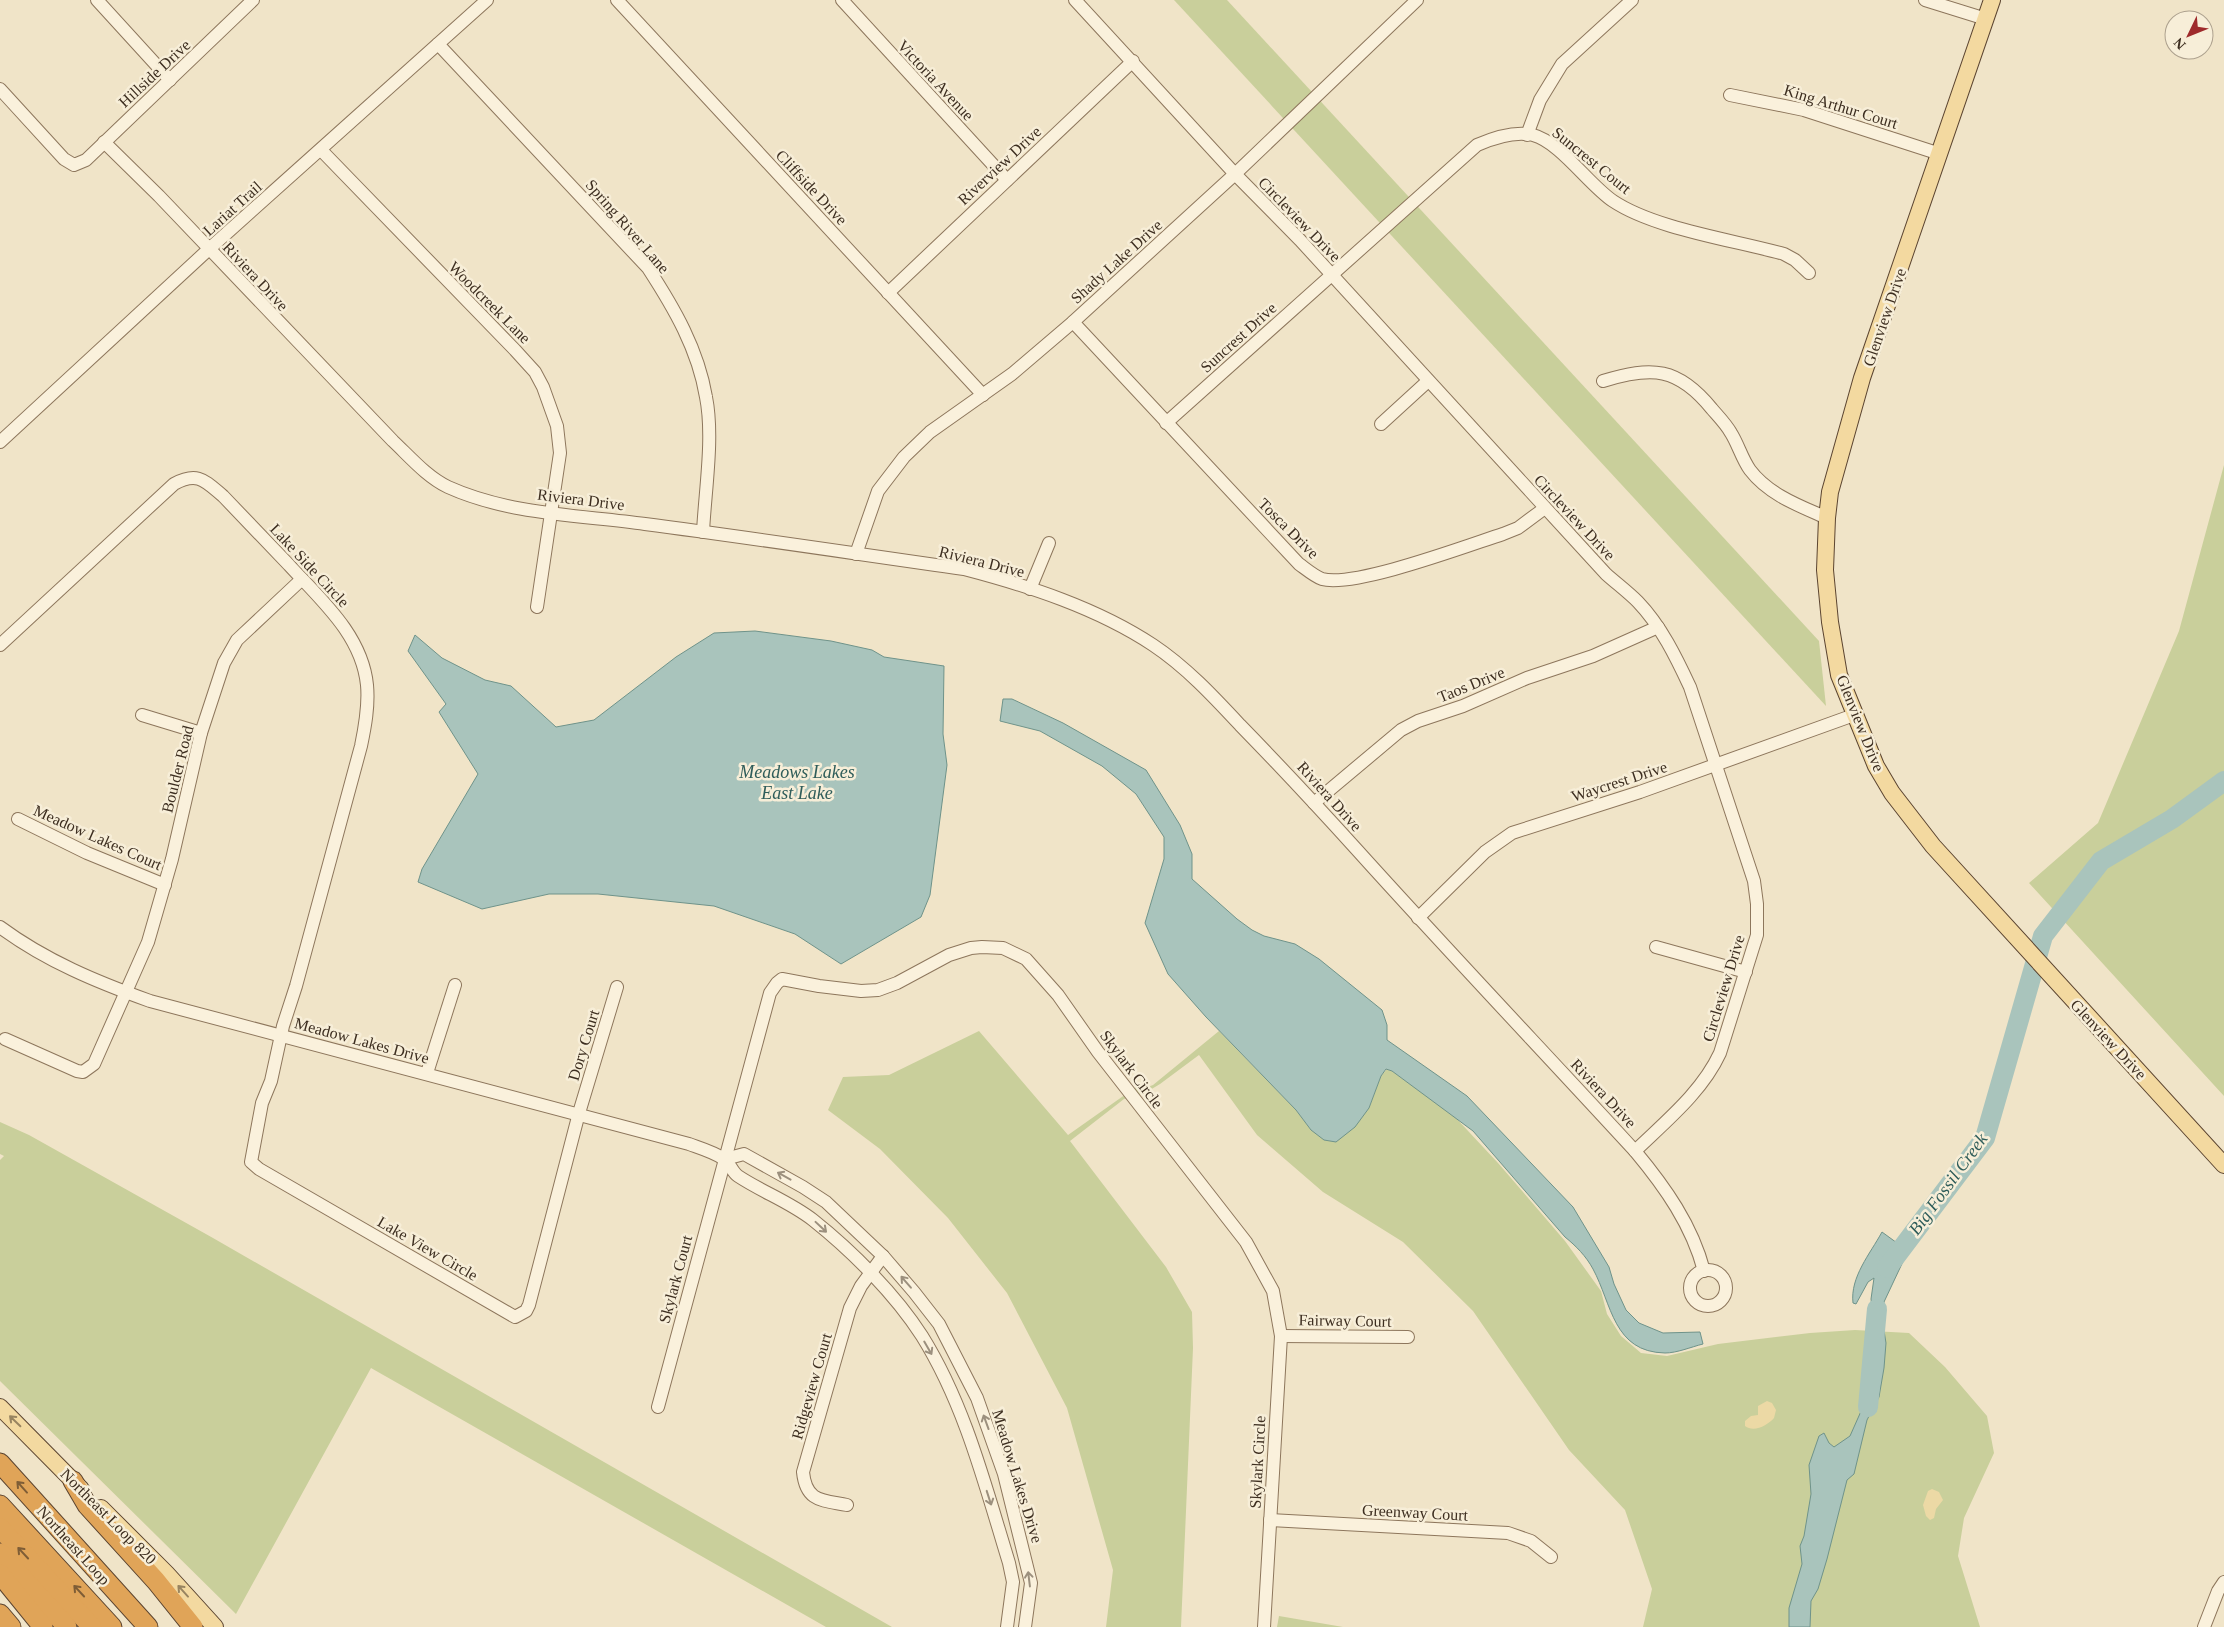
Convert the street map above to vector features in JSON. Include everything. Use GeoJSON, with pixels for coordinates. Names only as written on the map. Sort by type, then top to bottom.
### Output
{"type":"FeatureCollection","features":[{"type":"Feature","properties":{"kind":"highway","name":"Northeast Loop"},"geometry":{"type":"LineString","coordinates":[[0,1463],[148,1627]]}},
{"type":"Feature","properties":{"kind":"highway"},"geometry":{"type":"LineString","coordinates":[[73,1481],[87,1505],[156,1581],[193,1627]]}},
{"type":"Feature","properties":{"kind":"highway"},"geometry":{"type":"LineString","coordinates":[[0,1506],[112,1627]]}},
{"type":"Feature","properties":{"kind":"highway"},"geometry":{"type":"LineString","coordinates":[[0,1528],[92,1627]]}},
{"type":"Feature","properties":{"kind":"highway"},"geometry":{"type":"LineString","coordinates":[[0,1553],[67,1627]]}},
{"type":"Feature","properties":{"kind":"highway"},"geometry":{"type":"LineString","coordinates":[[0,1574],[43,1627]]}},
{"type":"Feature","properties":{"kind":"highway"},"geometry":{"type":"LineString","coordinates":[[0,1614],[11,1627]]}},
{"type":"Feature","properties":{"kind":"main road","name":"Glenview Drive"},"geometry":{"type":"LineString","coordinates":[[1992,0],[1862,378],[1830,492],[1825,570],[1830,622],[1839,675],[1876,766],[1892,793],[1934,846],[1998,919],[2224,1165]]}},
{"type":"Feature","properties":{"kind":"main road","name":"Northeast Loop 820"},"geometry":{"type":"LineString","coordinates":[[0,1407],[166,1572],[216,1627]]}},
{"type":"Feature","properties":{"kind":"street"},"geometry":{"type":"LineString","coordinates":[[97,0],[170,80]]}},
{"type":"Feature","properties":{"kind":"street","name":"Hillside Drive"},"geometry":{"type":"LineString","coordinates":[[0,89],[64,159],[74,165],[86,160],[253,0]]}},
{"type":"Feature","properties":{"kind":"street","name":"Lariat Trail"},"geometry":{"type":"LineString","coordinates":[[0,442],[209,250],[487,0]]}},
{"type":"Feature","properties":{"kind":"street","name":"Cliffside Drive"},"geometry":{"type":"LineString","coordinates":[[617,0],[983,395]]}},
{"type":"Feature","properties":{"kind":"street","name":"Victoria Avenue"},"geometry":{"type":"LineString","coordinates":[[842,0],[1007,180]]}},
{"type":"Feature","properties":{"kind":"street","name":"Circleview Drive"},"geometry":{"type":"LineString","coordinates":[[1075,0],[1235,174],[1332,275],[1606,574],[1638,603],[1658,627],[1676,657],[1690,687],[1754,882],[1758,934],[1720,1053],[1713,1068],[1702,1083],[1636,1151]]}},
{"type":"Feature","properties":{"kind":"street","name":"Shady Lake Drive"},"geometry":{"type":"LineString","coordinates":[[856,554],[878,491],[904,456],[930,432],[1012,374],[1073,322],[1235,174],[1417,0]]}},
{"type":"Feature","properties":{"kind":"street"},"geometry":{"type":"LineString","coordinates":[[1528,135],[1540,100],[1562,64],[1632,0]]}},
{"type":"Feature","properties":{"kind":"street"},"geometry":{"type":"LineString","coordinates":[[1925,0],[1986,18]]}},
{"type":"Feature","properties":{"kind":"street","name":"Spring River Lane"},"geometry":{"type":"LineString","coordinates":[[438,44],[648,268],[668,299],[695,357],[707,398],[709,436],[703,532]]}},
{"type":"Feature","properties":{"kind":"street","name":"Riverview Drive"},"geometry":{"type":"LineString","coordinates":[[888,293],[1133,61]]}},
{"type":"Feature","properties":{"kind":"street","name":"King Arthur Court"},"geometry":{"type":"LineString","coordinates":[[1730,94],[1804,110],[1940,154]]}},
{"type":"Feature","properties":{"kind":"street","name":"Suncrest Court"},"geometry":{"type":"LineString","coordinates":[[1332,275],[1478,145],[1506,136],[1528,135],[1542,139],[1614,202],[1652,219],[1784,254],[1795,260],[1809,273]]}},
{"type":"Feature","properties":{"kind":"street","name":"Riviera Drive"},"geometry":{"type":"LineString","coordinates":[[104,142],[159,196],[393,442],[432,476],[447,486],[478,498],[551,513],[703,532],[964,569],[1030,589],[1079,607],[1132,632],[1179,664],[1214,697],[1314,803],[1418,918],[1636,1151],[1658,1179],[1678,1211],[1698,1249],[1704,1271]]}},
{"type":"Feature","properties":{"kind":"street","name":"Woodcreek Lane"},"geometry":{"type":"LineString","coordinates":[[322,150],[535,372],[557,426],[560,453],[537,607]]}},
{"type":"Feature","properties":{"kind":"street","name":"Suncrest Drive"},"geometry":{"type":"LineString","coordinates":[[1166,423],[1332,275]]}},
{"type":"Feature","properties":{"kind":"street","name":"Tosca Drive"},"geometry":{"type":"LineString","coordinates":[[1073,322],[1299,564],[1321,579],[1340,581],[1377,574],[1494,537],[1518,528],[1545,508]]}},
{"type":"Feature","properties":{"kind":"street"},"geometry":{"type":"LineString","coordinates":[[1603,381],[1631,372],[1662,373],[1682,381],[1708,404],[1730,431],[1749,469],[1762,483],[1793,503],[1827,518]]}},
{"type":"Feature","properties":{"kind":"street"},"geometry":{"type":"LineString","coordinates":[[1381,424],[1428,381]]}},
{"type":"Feature","properties":{"kind":"street","name":"Lake Side Circle"},"geometry":{"type":"LineString","coordinates":[[0,645],[174,484],[184,479],[200,478],[223,496],[331,609],[348,633],[359,656],[367,685],[366,722],[281,1035]]}},
{"type":"Feature","properties":{"kind":"street"},"geometry":{"type":"LineString","coordinates":[[1030,589],[1049,543]]}},
{"type":"Feature","properties":{"kind":"street","name":"Boulder Road"},"geometry":{"type":"LineString","coordinates":[[5,1039],[77,1072],[83,1072],[94,1064],[148,942],[165,885],[201,734],[224,663],[237,640],[302,579]]}},
{"type":"Feature","properties":{"kind":"street","name":"Taos Drive"},"geometry":{"type":"LineString","coordinates":[[1314,803],[1401,730],[1418,721],[1463,706],[1527,678],[1593,656],[1658,627]]}},
{"type":"Feature","properties":{"kind":"street"},"geometry":{"type":"LineString","coordinates":[[142,715],[201,734]]}},
{"type":"Feature","properties":{"kind":"street","name":"Waycrest Drive"},"geometry":{"type":"LineString","coordinates":[[1418,918],[1485,852],[1512,833],[1640,792],[1854,715]]}},
{"type":"Feature","properties":{"kind":"street","name":"Meadow Lakes Court"},"geometry":{"type":"LineString","coordinates":[[18,819],[87,853],[165,885]]}},
{"type":"Feature","properties":{"kind":"street","name":"Meadow Lakes Drive"},"geometry":{"type":"LineString","coordinates":[[0,927],[45,956],[95,981],[150,1001],[579,1113],[689,1144],[725,1159],[736,1175],[776,1196],[813,1220],[870,1272],[897,1303],[921,1335],[940,1368],[958,1407],[1009,1563],[1013,1582],[1007,1627]]}},
{"type":"Feature","properties":{"kind":"street","name":"Skylark Circle"},"geometry":{"type":"LineString","coordinates":[[725,1159],[770,993],[776,983],[782,979],[840,990],[878,990],[897,984],[949,955],[982,947],[1003,948],[1026,959],[1058,995],[1098,1052],[1246,1242],[1273,1291],[1281,1336],[1264,1627]]}},
{"type":"Feature","properties":{"kind":"street"},"geometry":{"type":"LineString","coordinates":[[1656,947],[1746,972]]}},
{"type":"Feature","properties":{"kind":"street"},"geometry":{"type":"LineString","coordinates":[[427,1073],[455,985]]}},
{"type":"Feature","properties":{"kind":"street","name":"Dory Court"},"geometry":{"type":"LineString","coordinates":[[579,1113],[617,987]]}},
{"type":"Feature","properties":{"kind":"street","name":"Lake View Circle"},"geometry":{"type":"LineString","coordinates":[[281,1035],[270,1081],[262,1102],[251,1162],[515,1317],[526,1311],[530,1305],[579,1113]]}},
{"type":"Feature","properties":{"kind":"street","name":"Meadow Lakes Drive"},"geometry":{"type":"LineString","coordinates":[[725,1159],[744,1154],[826,1202],[883,1256],[939,1324],[977,1398],[1004,1474],[1031,1583],[1025,1627]]}},
{"type":"Feature","properties":{"kind":"street","name":"Skylark Court"},"geometry":{"type":"LineString","coordinates":[[658,1407],[725,1159]]}},
{"type":"Feature","properties":{"kind":"street","name":"Ridgeview Court"},"geometry":{"type":"LineString","coordinates":[[847,1504],[818,1499],[808,1493],[804,1486],[803,1472],[850,1308],[861,1286],[883,1256]]}},
{"type":"Feature","properties":{"kind":"street","name":"Fairway Court"},"geometry":{"type":"LineString","coordinates":[[1281,1336],[1408,1337]]}},
{"type":"Feature","properties":{"kind":"street","name":"Greenway Court"},"geometry":{"type":"LineString","coordinates":[[1270,1520],[1508,1533],[1531,1540],[1551,1557]]}},
{"type":"Feature","properties":{"kind":"street"},"geometry":{"type":"LineString","coordinates":[[2204,1627],[2218,1591],[2224,1582]]}},
{"type":"Feature","properties":{"kind":"green space"},"geometry":{"type":"Polygon","coordinates":[[[1174,0],[1227,0],[1819,641],[1826,706],[1174,0]]]}},
{"type":"Feature","properties":{"kind":"green space"},"geometry":{"type":"Polygon","coordinates":[[[2224,465],[2224,1096],[2029,883],[2098,823],[2179,631],[2224,465]]]}},
{"type":"Feature","properties":{"kind":"green space"},"geometry":{"type":"Polygon","coordinates":[[[979,1031],[1068,1135],[1136,1087],[1145,1088],[1153,1085],[1219,1031],[1296,1110],[1311,1130],[1369,1108],[1381,1076],[1387,1069],[1392,1071],[1455,1117],[1498,1163],[1565,1241],[1601,1291],[1607,1314],[1621,1336],[1641,1353],[1667,1356],[1718,1344],[1810,1333],[1855,1330],[1909,1333],[1945,1367],[1987,1416],[1994,1453],[1964,1518],[1958,1556],[1980,1627],[1643,1627],[1652,1589],[1625,1510],[1569,1450],[1473,1311],[1403,1242],[1323,1192],[1257,1135],[1199,1055],[1145,1093],[1124,1099],[1070,1141],[1166,1267],[1192,1312],[1193,1348],[1181,1627],[1106,1627],[1113,1570],[1067,1408],[1007,1293],[948,1218],[880,1149],[828,1110],[843,1077],[889,1075],[979,1031]]]}},
{"type":"Feature","properties":{"kind":"green space"},"geometry":{"type":"Polygon","coordinates":[[[0,1122],[29,1135],[213,1238],[892,1627],[826,1627],[371,1368],[236,1614],[0,1381],[0,1160],[4,1156],[0,1154],[0,1122]]]}},
{"type":"Feature","properties":{"kind":"green space"},"geometry":{"type":"Polygon","coordinates":[[[1279,1616],[1343,1627],[1277,1627],[1279,1616]]]}},
{"type":"Feature","properties":{"kind":"sand"},"geometry":{"type":"Polygon","coordinates":[[[1767,1401],[1772,1403],[1776,1410],[1774,1418],[1757,1428],[1752,1429],[1745,1426],[1745,1421],[1751,1416],[1758,1415],[1758,1406],[1767,1401]]]}},
{"type":"Feature","properties":{"kind":"sand"},"geometry":{"type":"Polygon","coordinates":[[[1932,1489],[1939,1492],[1943,1500],[1936,1509],[1934,1518],[1930,1520],[1926,1516],[1923,1505],[1928,1491],[1932,1489]]]}},
{"type":"Feature","properties":{"kind":"water","name":"Meadows Lakes East Lake"},"geometry":{"type":"Polygon","coordinates":[[[755,631],[831,641],[872,650],[884,657],[944,666],[943,734],[947,765],[930,895],[921,917],[841,964],[795,934],[714,906],[598,894],[549,894],[482,909],[418,882],[422,869],[478,774],[439,712],[446,704],[408,651],[415,635],[442,658],[485,680],[511,686],[556,727],[594,720],[676,657],[714,633],[755,631]]]}},
{"type":"Feature","properties":{"kind":"water"},"geometry":{"type":"Polygon","coordinates":[[[1003,699],[1012,699],[1063,723],[1146,770],[1180,825],[1192,854],[1192,879],[1252,930],[1264,936],[1295,944],[1319,959],[1382,1010],[1387,1025],[1387,1040],[1467,1096],[1573,1207],[1609,1267],[1614,1284],[1626,1310],[1639,1323],[1663,1333],[1700,1332],[1703,1344],[1665,1353],[1648,1351],[1634,1344],[1624,1335],[1617,1324],[1593,1269],[1587,1260],[1473,1131],[1392,1071],[1386,1069],[1381,1076],[1369,1108],[1355,1127],[1336,1142],[1324,1140],[1311,1130],[1296,1110],[1206,1017],[1168,974],[1145,923],[1164,859],[1164,837],[1136,794],[1102,766],[1040,731],[1000,721],[1003,699]]]}},
{"type":"Feature","properties":{"kind":"water"},"geometry":{"type":"Polygon","coordinates":[[[1882,1232],[1908,1251],[1884,1302],[1882,1318],[1886,1343],[1879,1397],[1867,1420],[1854,1474],[1847,1480],[1827,1559],[1818,1589],[1811,1601],[1810,1627],[1789,1627],[1789,1608],[1802,1564],[1800,1546],[1804,1536],[1811,1494],[1809,1465],[1819,1436],[1824,1433],[1829,1443],[1834,1447],[1850,1436],[1866,1400],[1875,1365],[1876,1343],[1871,1299],[1874,1278],[1868,1282],[1856,1304],[1853,1303],[1853,1293],[1862,1266],[1882,1232]]]}},
{"type":"Feature","properties":{"kind":"waterway","name":"Big Fossil Creek"},"geometry":{"type":"LineString","coordinates":[[1887,1268],[1985,1138],[2043,936],[2101,861],[2172,819],[2224,781]]}},
{"type":"Feature","properties":{"kind":"waterway","name":"Big Fossil Creek"},"geometry":{"type":"LineString","coordinates":[[1868,1407],[1877,1309]]}}]}
